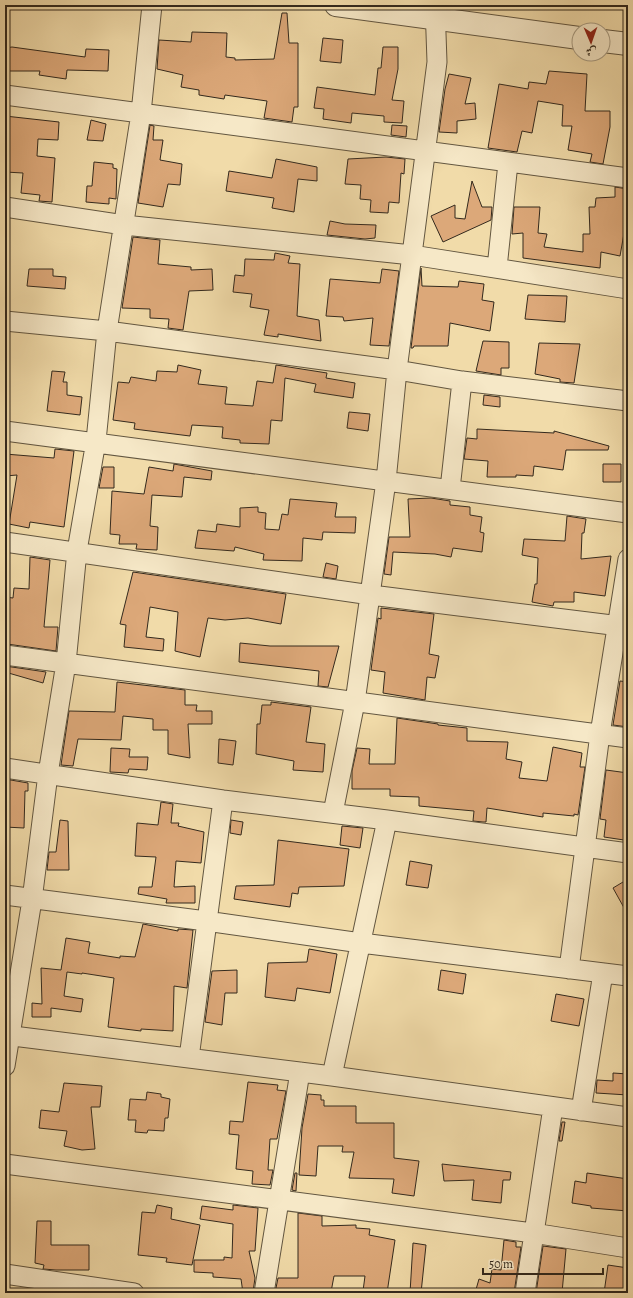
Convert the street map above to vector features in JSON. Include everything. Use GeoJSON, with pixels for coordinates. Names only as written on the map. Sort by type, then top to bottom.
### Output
{"type":"FeatureCollection","features":[{"type":"Feature","properties":{"kind":"street"},"geometry":{"type":"LineString","coordinates":[[5,1066],[7,1035],[32,900],[48,774],[66,663],[77,551],[96,441],[107,331],[141,113],[152,5]]}},
{"type":"Feature","properties":{"kind":"street"},"geometry":{"type":"LineString","coordinates":[[336,5],[435,12],[571,37]]}},
{"type":"Feature","properties":{"kind":"street"},"geometry":{"type":"LineString","coordinates":[[333,813],[355,702],[386,481],[397,370],[437,62],[435,12]]}},
{"type":"Feature","properties":{"kind":"street"},"geometry":{"type":"LineString","coordinates":[[611,42],[628,44]]}},
{"type":"Feature","properties":{"kind":"street"},"geometry":{"type":"LineString","coordinates":[[5,95],[628,178]]}},
{"type":"Feature","properties":{"kind":"street"},"geometry":{"type":"LineString","coordinates":[[497,268],[508,163]]}},
{"type":"Feature","properties":{"kind":"street"},"geometry":{"type":"LineString","coordinates":[[5,207],[124,225],[412,255],[628,289]]}},
{"type":"Feature","properties":{"kind":"street"},"geometry":{"type":"LineString","coordinates":[[5,321],[107,331],[397,370],[462,381],[628,401]]}},
{"type":"Feature","properties":{"kind":"street"},"geometry":{"type":"LineString","coordinates":[[450,489],[462,381]]}},
{"type":"Feature","properties":{"kind":"street"},"geometry":{"type":"LineString","coordinates":[[5,431],[96,441],[628,513]]}},
{"type":"Feature","properties":{"kind":"street"},"geometry":{"type":"LineString","coordinates":[[5,542],[77,551],[371,595],[622,626]]}},
{"type":"Feature","properties":{"kind":"street"},"geometry":{"type":"LineString","coordinates":[[569,969],[600,734],[622,626],[628,559]]}},
{"type":"Feature","properties":{"kind":"street"},"geometry":{"type":"LineString","coordinates":[[5,655],[628,738]]}},
{"type":"Feature","properties":{"kind":"street"},"geometry":{"type":"LineString","coordinates":[[5,768],[223,800],[387,820],[628,853]]}},
{"type":"Feature","properties":{"kind":"street"},"geometry":{"type":"LineString","coordinates":[[189,1058],[223,800]]}},
{"type":"Feature","properties":{"kind":"street"},"geometry":{"type":"LineString","coordinates":[[332,1076],[387,820]]}},
{"type":"Feature","properties":{"kind":"street"},"geometry":{"type":"LineString","coordinates":[[5,896],[206,921],[361,943],[628,976]]}},
{"type":"Feature","properties":{"kind":"street"},"geometry":{"type":"LineString","coordinates":[[581,1111],[603,973]]}},
{"type":"Feature","properties":{"kind":"street"},"geometry":{"type":"LineString","coordinates":[[7,1035],[332,1076],[628,1117]]}},
{"type":"Feature","properties":{"kind":"street"},"geometry":{"type":"LineString","coordinates":[[264,1293],[300,1072]]}},
{"type":"Feature","properties":{"kind":"street"},"geometry":{"type":"LineString","coordinates":[[525,1293],[553,1107]]}},
{"type":"Feature","properties":{"kind":"street"},"geometry":{"type":"LineString","coordinates":[[5,1164],[278,1201],[533,1233],[628,1248]]}},
{"type":"Feature","properties":{"kind":"street"},"geometry":{"type":"LineString","coordinates":[[5,1274],[134,1293]]}},
{"type":"Feature","properties":{"kind":"building"},"geometry":{"type":"Polygon","coordinates":[[[282,13],[287,13],[289,43],[298,43],[298,107],[294,107],[292,122],[264,118],[267,101],[225,95],[224,99],[199,95],[199,90],[181,87],[183,75],[157,69],[159,40],[191,42],[192,32],[227,33],[226,57],[235,58],[235,60],[274,59],[282,13]]]}},
{"type":"Feature","properties":{"kind":"building"},"geometry":{"type":"Polygon","coordinates":[[[323,38],[343,40],[341,63],[320,61],[323,38]]]}},
{"type":"Feature","properties":{"kind":"building"},"geometry":{"type":"Polygon","coordinates":[[[12,47],[85,57],[86,49],[109,50],[108,71],[67,70],[66,79],[39,75],[40,71],[5,71],[5,48],[12,47]]]}},
{"type":"Feature","properties":{"kind":"building"},"geometry":{"type":"Polygon","coordinates":[[[383,47],[398,47],[398,69],[392,100],[404,101],[402,123],[384,122],[384,116],[352,113],[351,123],[323,119],[324,109],[314,108],[317,87],[375,95],[378,68],[381,68],[383,47]]]}},
{"type":"Feature","properties":{"kind":"building"},"geometry":{"type":"Polygon","coordinates":[[[549,71],[587,74],[585,111],[610,111],[610,127],[603,164],[590,162],[592,154],[568,150],[572,126],[562,126],[563,105],[538,101],[532,133],[522,131],[517,152],[488,148],[499,84],[528,89],[529,82],[546,84],[549,71]]]}},
{"type":"Feature","properties":{"kind":"building"},"geometry":{"type":"Polygon","coordinates":[[[449,74],[471,78],[465,104],[475,103],[476,119],[457,121],[457,133],[439,132],[445,89],[449,74]]]}},
{"type":"Feature","properties":{"kind":"building"},"geometry":{"type":"Polygon","coordinates":[[[5,116],[59,122],[58,140],[38,139],[37,156],[55,158],[52,202],[39,201],[40,195],[21,193],[23,173],[5,172],[5,116]]]}},
{"type":"Feature","properties":{"kind":"building"},"geometry":{"type":"Polygon","coordinates":[[[91,120],[106,124],[103,141],[87,140],[91,120]]]}},
{"type":"Feature","properties":{"kind":"building"},"geometry":{"type":"Polygon","coordinates":[[[150,125],[154,126],[153,140],[163,140],[160,160],[182,164],[180,185],[168,184],[163,207],[138,203],[150,125]]]}},
{"type":"Feature","properties":{"kind":"building"},"geometry":{"type":"Polygon","coordinates":[[[392,125],[407,126],[406,137],[391,135],[392,125]]]}},
{"type":"Feature","properties":{"kind":"building"},"geometry":{"type":"Polygon","coordinates":[[[386,157],[405,159],[404,174],[401,173],[399,203],[389,202],[388,213],[370,212],[371,200],[360,199],[361,185],[345,184],[348,159],[386,157]]]}},
{"type":"Feature","properties":{"kind":"building"},"geometry":{"type":"Polygon","coordinates":[[[276,159],[317,167],[317,181],[298,179],[294,212],[272,208],[274,198],[226,191],[229,171],[272,178],[276,159]]]}},
{"type":"Feature","properties":{"kind":"building"},"geometry":{"type":"Polygon","coordinates":[[[94,162],[113,164],[113,168],[117,169],[116,199],[109,198],[109,204],[86,202],[87,186],[92,186],[94,162]]]}},
{"type":"Feature","properties":{"kind":"building"},"geometry":{"type":"Polygon","coordinates":[[[472,181],[482,207],[492,207],[491,220],[443,242],[431,216],[455,205],[455,218],[465,219],[472,181]]]}},
{"type":"Feature","properties":{"kind":"building"},"geometry":{"type":"Polygon","coordinates":[[[615,187],[628,189],[628,222],[626,222],[620,256],[601,252],[600,268],[523,258],[523,233],[512,234],[514,207],[540,207],[538,233],[547,234],[544,247],[583,252],[583,234],[590,234],[589,207],[595,207],[596,198],[615,197],[615,187]]]}},
{"type":"Feature","properties":{"kind":"building"},"geometry":{"type":"Polygon","coordinates":[[[330,221],[345,224],[376,225],[375,238],[365,239],[327,235],[330,221]]]}},
{"type":"Feature","properties":{"kind":"building"},"geometry":{"type":"Polygon","coordinates":[[[133,237],[160,240],[158,264],[191,267],[191,270],[212,269],[213,290],[189,291],[183,330],[168,328],[169,319],[150,318],[150,309],[122,308],[133,237]]]}},
{"type":"Feature","properties":{"kind":"building"},"geometry":{"type":"Polygon","coordinates":[[[275,253],[290,256],[288,263],[300,264],[297,316],[319,320],[321,341],[278,334],[278,337],[264,335],[269,310],[250,307],[252,294],[233,292],[235,275],[244,276],[245,259],[274,260],[275,253]]]}},
{"type":"Feature","properties":{"kind":"building"},"geometry":{"type":"Polygon","coordinates":[[[421,268],[422,286],[458,287],[459,281],[484,284],[482,300],[494,302],[490,331],[450,323],[448,346],[414,346],[411,348],[421,268]]]}},
{"type":"Feature","properties":{"kind":"building"},"geometry":{"type":"Polygon","coordinates":[[[29,269],[53,269],[53,276],[66,277],[65,289],[27,286],[29,269]]]}},
{"type":"Feature","properties":{"kind":"building"},"geometry":{"type":"Polygon","coordinates":[[[382,269],[399,271],[389,346],[370,345],[373,318],[344,321],[343,317],[326,316],[330,279],[380,283],[382,269]]]}},
{"type":"Feature","properties":{"kind":"building"},"geometry":{"type":"Polygon","coordinates":[[[528,295],[567,296],[565,322],[525,319],[528,295]]]}},
{"type":"Feature","properties":{"kind":"building"},"geometry":{"type":"Polygon","coordinates":[[[483,341],[509,342],[509,368],[501,368],[501,375],[476,371],[483,341]]]}},
{"type":"Feature","properties":{"kind":"building"},"geometry":{"type":"Polygon","coordinates":[[[539,343],[580,344],[574,383],[560,382],[560,379],[535,374],[539,343]]]}},
{"type":"Feature","properties":{"kind":"building"},"geometry":{"type":"Polygon","coordinates":[[[178,365],[201,370],[198,384],[227,387],[225,404],[253,406],[257,381],[273,383],[276,365],[327,373],[326,378],[355,383],[353,398],[314,392],[316,384],[285,378],[282,421],[271,420],[269,444],[240,443],[240,440],[222,438],[223,427],[192,425],[190,436],[134,429],[135,423],[113,420],[118,382],[129,383],[131,377],[156,381],[157,371],[177,372],[178,365]]]}},
{"type":"Feature","properties":{"kind":"building"},"geometry":{"type":"Polygon","coordinates":[[[52,371],[65,372],[63,382],[67,382],[67,395],[82,397],[80,415],[47,411],[52,371]]]}},
{"type":"Feature","properties":{"kind":"building"},"geometry":{"type":"Polygon","coordinates":[[[484,395],[500,397],[500,407],[483,405],[484,395]]]}},
{"type":"Feature","properties":{"kind":"building"},"geometry":{"type":"Polygon","coordinates":[[[349,412],[370,414],[368,431],[347,428],[349,412]]]}},
{"type":"Feature","properties":{"kind":"building"},"geometry":{"type":"Polygon","coordinates":[[[477,429],[554,433],[554,431],[609,446],[608,450],[566,450],[563,470],[534,466],[533,476],[516,475],[516,477],[487,477],[488,461],[464,459],[467,438],[477,439],[477,429]]]}},
{"type":"Feature","properties":{"kind":"building"},"geometry":{"type":"Polygon","coordinates":[[[55,449],[74,451],[64,527],[30,522],[29,528],[9,524],[17,475],[5,476],[5,454],[54,458],[55,449]]]}},
{"type":"Feature","properties":{"kind":"building"},"geometry":{"type":"Polygon","coordinates":[[[174,464],[212,471],[211,480],[184,477],[182,497],[152,495],[150,526],[158,527],[157,550],[136,549],[137,544],[119,544],[120,535],[110,534],[112,491],[144,494],[149,467],[173,471],[174,464]]]}},
{"type":"Feature","properties":{"kind":"building"},"geometry":{"type":"Polygon","coordinates":[[[603,464],[621,464],[621,482],[603,482],[603,464]]]}},
{"type":"Feature","properties":{"kind":"building"},"geometry":{"type":"Polygon","coordinates":[[[103,467],[114,467],[114,488],[99,488],[103,467]]]}},
{"type":"Feature","properties":{"kind":"building"},"geometry":{"type":"Polygon","coordinates":[[[431,498],[450,501],[450,505],[470,507],[470,515],[482,517],[480,532],[484,533],[482,552],[453,548],[451,557],[435,554],[393,552],[391,575],[384,574],[389,537],[410,537],[408,499],[431,498]]]}},
{"type":"Feature","properties":{"kind":"building"},"geometry":{"type":"Polygon","coordinates":[[[290,499],[337,503],[335,517],[356,517],[355,533],[323,532],[322,540],[303,538],[302,561],[263,560],[264,554],[235,547],[234,551],[195,548],[198,530],[216,532],[217,524],[240,527],[240,508],[258,507],[258,512],[266,513],[265,529],[279,530],[282,514],[288,515],[290,499]]]}},
{"type":"Feature","properties":{"kind":"building"},"geometry":{"type":"Polygon","coordinates":[[[567,516],[586,519],[584,533],[582,533],[581,559],[611,556],[605,596],[574,592],[574,602],[554,602],[553,606],[532,602],[535,584],[537,584],[538,558],[522,555],[524,539],[565,541],[567,516]]]}},
{"type":"Feature","properties":{"kind":"building"},"geometry":{"type":"Polygon","coordinates":[[[30,557],[50,560],[44,627],[58,627],[56,651],[7,644],[9,633],[5,632],[5,597],[13,598],[14,588],[29,589],[30,557]]]}},
{"type":"Feature","properties":{"kind":"building"},"geometry":{"type":"Polygon","coordinates":[[[326,563],[338,566],[336,579],[323,577],[326,563]]]}},
{"type":"Feature","properties":{"kind":"building"},"geometry":{"type":"Polygon","coordinates":[[[133,572],[286,594],[281,624],[248,618],[225,620],[208,618],[200,657],[175,651],[178,612],[150,607],[146,637],[164,639],[163,651],[124,647],[126,625],[120,624],[133,572]]]}},
{"type":"Feature","properties":{"kind":"building"},"geometry":{"type":"Polygon","coordinates":[[[381,608],[434,614],[429,654],[439,656],[435,678],[427,677],[425,700],[383,693],[385,672],[371,670],[378,618],[381,619],[381,608]]]}},
{"type":"Feature","properties":{"kind":"building"},"geometry":{"type":"Polygon","coordinates":[[[240,643],[270,646],[339,646],[328,687],[318,686],[319,671],[239,662],[240,643]]]}},
{"type":"Feature","properties":{"kind":"building"},"geometry":{"type":"Polygon","coordinates":[[[5,666],[46,672],[43,683],[5,672],[5,666]]]}},
{"type":"Feature","properties":{"kind":"building"},"geometry":{"type":"Polygon","coordinates":[[[620,681],[628,682],[628,727],[613,725],[620,681]]]}},
{"type":"Feature","properties":{"kind":"building"},"geometry":{"type":"Polygon","coordinates":[[[117,682],[185,690],[185,705],[197,705],[196,711],[212,711],[212,724],[188,724],[190,758],[168,754],[168,730],[153,730],[153,719],[123,716],[121,740],[78,739],[73,766],[61,765],[69,711],[115,712],[117,682]]]}},
{"type":"Feature","properties":{"kind":"building"},"geometry":{"type":"Polygon","coordinates":[[[271,702],[311,707],[306,742],[325,744],[323,772],[293,770],[294,761],[256,754],[257,724],[260,724],[262,705],[271,705],[271,702]]]}},
{"type":"Feature","properties":{"kind":"building"},"geometry":{"type":"Polygon","coordinates":[[[397,718],[467,728],[467,741],[508,742],[506,759],[522,762],[519,778],[547,781],[553,747],[582,753],[580,767],[585,767],[578,815],[574,814],[574,816],[543,813],[543,817],[487,808],[486,822],[473,821],[474,811],[419,806],[419,797],[390,796],[390,789],[352,789],[352,771],[357,748],[370,749],[369,764],[395,764],[397,718]]]}},
{"type":"Feature","properties":{"kind":"building"},"geometry":{"type":"Polygon","coordinates":[[[219,739],[236,741],[233,765],[218,763],[219,739]]]}},
{"type":"Feature","properties":{"kind":"building"},"geometry":{"type":"Polygon","coordinates":[[[111,748],[130,749],[129,757],[148,757],[147,770],[129,769],[128,773],[110,772],[111,748]]]}},
{"type":"Feature","properties":{"kind":"building"},"geometry":{"type":"Polygon","coordinates":[[[606,770],[628,773],[628,827],[626,826],[624,840],[604,837],[606,820],[600,819],[606,770]]]}},
{"type":"Feature","properties":{"kind":"building"},"geometry":{"type":"Polygon","coordinates":[[[5,779],[28,783],[28,791],[25,791],[24,828],[5,827],[5,779]]]}},
{"type":"Feature","properties":{"kind":"building"},"geometry":{"type":"Polygon","coordinates":[[[161,802],[173,804],[171,823],[179,823],[178,826],[204,832],[201,863],[176,861],[174,887],[195,886],[195,903],[166,903],[167,899],[138,894],[139,887],[152,887],[156,857],[135,856],[137,823],[158,825],[161,802]]]}},
{"type":"Feature","properties":{"kind":"building"},"geometry":{"type":"Polygon","coordinates":[[[60,820],[68,821],[69,870],[47,870],[49,852],[56,852],[60,820]]]}},
{"type":"Feature","properties":{"kind":"building"},"geometry":{"type":"Polygon","coordinates":[[[231,820],[243,822],[241,835],[230,833],[231,820]]]}},
{"type":"Feature","properties":{"kind":"building"},"geometry":{"type":"Polygon","coordinates":[[[342,826],[363,828],[360,848],[340,845],[342,826]]]}},
{"type":"Feature","properties":{"kind":"building"},"geometry":{"type":"Polygon","coordinates":[[[278,840],[349,849],[344,886],[299,887],[298,894],[292,893],[290,907],[234,899],[236,886],[274,885],[278,840]]]}},
{"type":"Feature","properties":{"kind":"building"},"geometry":{"type":"Polygon","coordinates":[[[410,861],[432,865],[428,888],[406,885],[410,861]]]}},
{"type":"Feature","properties":{"kind":"building"},"geometry":{"type":"Polygon","coordinates":[[[628,879],[628,915],[613,888],[628,879]]]}},
{"type":"Feature","properties":{"kind":"building"},"geometry":{"type":"Polygon","coordinates":[[[143,924],[178,931],[178,929],[193,930],[187,988],[174,986],[173,1031],[141,1029],[141,1031],[108,1027],[114,978],[82,973],[67,972],[64,996],[83,999],[81,1012],[51,1008],[51,1017],[32,1017],[32,1003],[42,1004],[41,968],[61,970],[66,938],[90,942],[88,953],[120,958],[120,956],[135,957],[143,924]]]}},
{"type":"Feature","properties":{"kind":"building"},"geometry":{"type":"Polygon","coordinates":[[[309,949],[337,954],[330,993],[297,988],[295,1001],[265,997],[268,963],[307,962],[309,949]]]}},
{"type":"Feature","properties":{"kind":"building"},"geometry":{"type":"Polygon","coordinates":[[[237,970],[237,993],[225,993],[222,1025],[205,1022],[212,971],[237,970]]]}},
{"type":"Feature","properties":{"kind":"building"},"geometry":{"type":"Polygon","coordinates":[[[441,970],[466,974],[463,994],[438,990],[441,970]]]}},
{"type":"Feature","properties":{"kind":"building"},"geometry":{"type":"Polygon","coordinates":[[[556,994],[584,999],[579,1026],[551,1021],[556,994]]]}},
{"type":"Feature","properties":{"kind":"building"},"geometry":{"type":"Polygon","coordinates":[[[613,1073],[628,1074],[628,1095],[596,1093],[597,1080],[613,1081],[613,1073]]]}},
{"type":"Feature","properties":{"kind":"building"},"geometry":{"type":"Polygon","coordinates":[[[248,1082],[278,1085],[277,1090],[286,1091],[277,1139],[270,1139],[268,1170],[273,1170],[270,1185],[252,1184],[253,1171],[236,1169],[239,1135],[229,1134],[230,1121],[243,1122],[248,1082]]]}},
{"type":"Feature","properties":{"kind":"building"},"geometry":{"type":"Polygon","coordinates":[[[64,1083],[102,1086],[100,1107],[91,1107],[95,1149],[82,1150],[64,1146],[67,1131],[39,1128],[41,1110],[59,1112],[64,1083]]]}},
{"type":"Feature","properties":{"kind":"building"},"geometry":{"type":"Polygon","coordinates":[[[147,1092],[161,1094],[161,1097],[170,1099],[168,1118],[165,1118],[164,1131],[148,1130],[147,1133],[135,1132],[136,1120],[128,1120],[130,1099],[146,1100],[147,1092]]]}},
{"type":"Feature","properties":{"kind":"building"},"geometry":{"type":"Polygon","coordinates":[[[308,1094],[321,1095],[321,1100],[324,1100],[324,1106],[356,1106],[356,1123],[394,1123],[394,1158],[419,1161],[414,1196],[392,1193],[394,1179],[349,1178],[354,1152],[342,1152],[343,1146],[318,1146],[316,1176],[299,1175],[302,1128],[308,1094]]]}},
{"type":"Feature","properties":{"kind":"building"},"geometry":{"type":"Polygon","coordinates":[[[562,1122],[565,1122],[562,1141],[559,1141],[562,1122]]]}},
{"type":"Feature","properties":{"kind":"building"},"geometry":{"type":"Polygon","coordinates":[[[442,1164],[511,1172],[510,1180],[503,1180],[501,1203],[472,1200],[474,1180],[444,1181],[442,1164]]]}},
{"type":"Feature","properties":{"kind":"building"},"geometry":{"type":"Polygon","coordinates":[[[295,1173],[297,1173],[296,1191],[292,1190],[295,1173]]]}},
{"type":"Feature","properties":{"kind":"building"},"geometry":{"type":"Polygon","coordinates":[[[587,1173],[628,1179],[628,1211],[591,1208],[591,1206],[572,1203],[575,1181],[586,1183],[587,1173]]]}},
{"type":"Feature","properties":{"kind":"building"},"geometry":{"type":"Polygon","coordinates":[[[157,1205],[172,1208],[171,1219],[200,1225],[192,1265],[166,1262],[167,1258],[138,1255],[142,1212],[155,1213],[157,1205]]]}},
{"type":"Feature","properties":{"kind":"building"},"geometry":{"type":"Polygon","coordinates":[[[233,1205],[258,1208],[255,1251],[249,1251],[255,1278],[253,1292],[243,1293],[241,1279],[213,1277],[213,1273],[194,1272],[194,1260],[224,1260],[224,1257],[232,1258],[233,1224],[200,1219],[202,1206],[233,1210],[233,1205]]]}},
{"type":"Feature","properties":{"kind":"building"},"geometry":{"type":"Polygon","coordinates":[[[298,1213],[322,1216],[322,1226],[356,1225],[356,1228],[370,1229],[369,1235],[395,1240],[387,1293],[363,1291],[365,1276],[334,1276],[331,1292],[283,1291],[283,1293],[275,1293],[278,1278],[298,1278],[298,1213]]]}},
{"type":"Feature","properties":{"kind":"building"},"geometry":{"type":"Polygon","coordinates":[[[37,1221],[51,1221],[51,1245],[89,1245],[89,1270],[43,1269],[44,1265],[35,1263],[37,1221]]]}},
{"type":"Feature","properties":{"kind":"building"},"geometry":{"type":"Polygon","coordinates":[[[504,1240],[516,1242],[516,1247],[521,1247],[514,1293],[475,1293],[479,1279],[490,1283],[492,1269],[501,1270],[504,1240]]]}},
{"type":"Feature","properties":{"kind":"building"},"geometry":{"type":"Polygon","coordinates":[[[413,1243],[426,1245],[421,1293],[410,1293],[413,1243]]]}},
{"type":"Feature","properties":{"kind":"building"},"geometry":{"type":"Polygon","coordinates":[[[543,1246],[566,1249],[562,1293],[536,1293],[543,1246]]]}},
{"type":"Feature","properties":{"kind":"building"},"geometry":{"type":"Polygon","coordinates":[[[608,1265],[628,1268],[628,1293],[604,1293],[608,1265]]]}}]}
